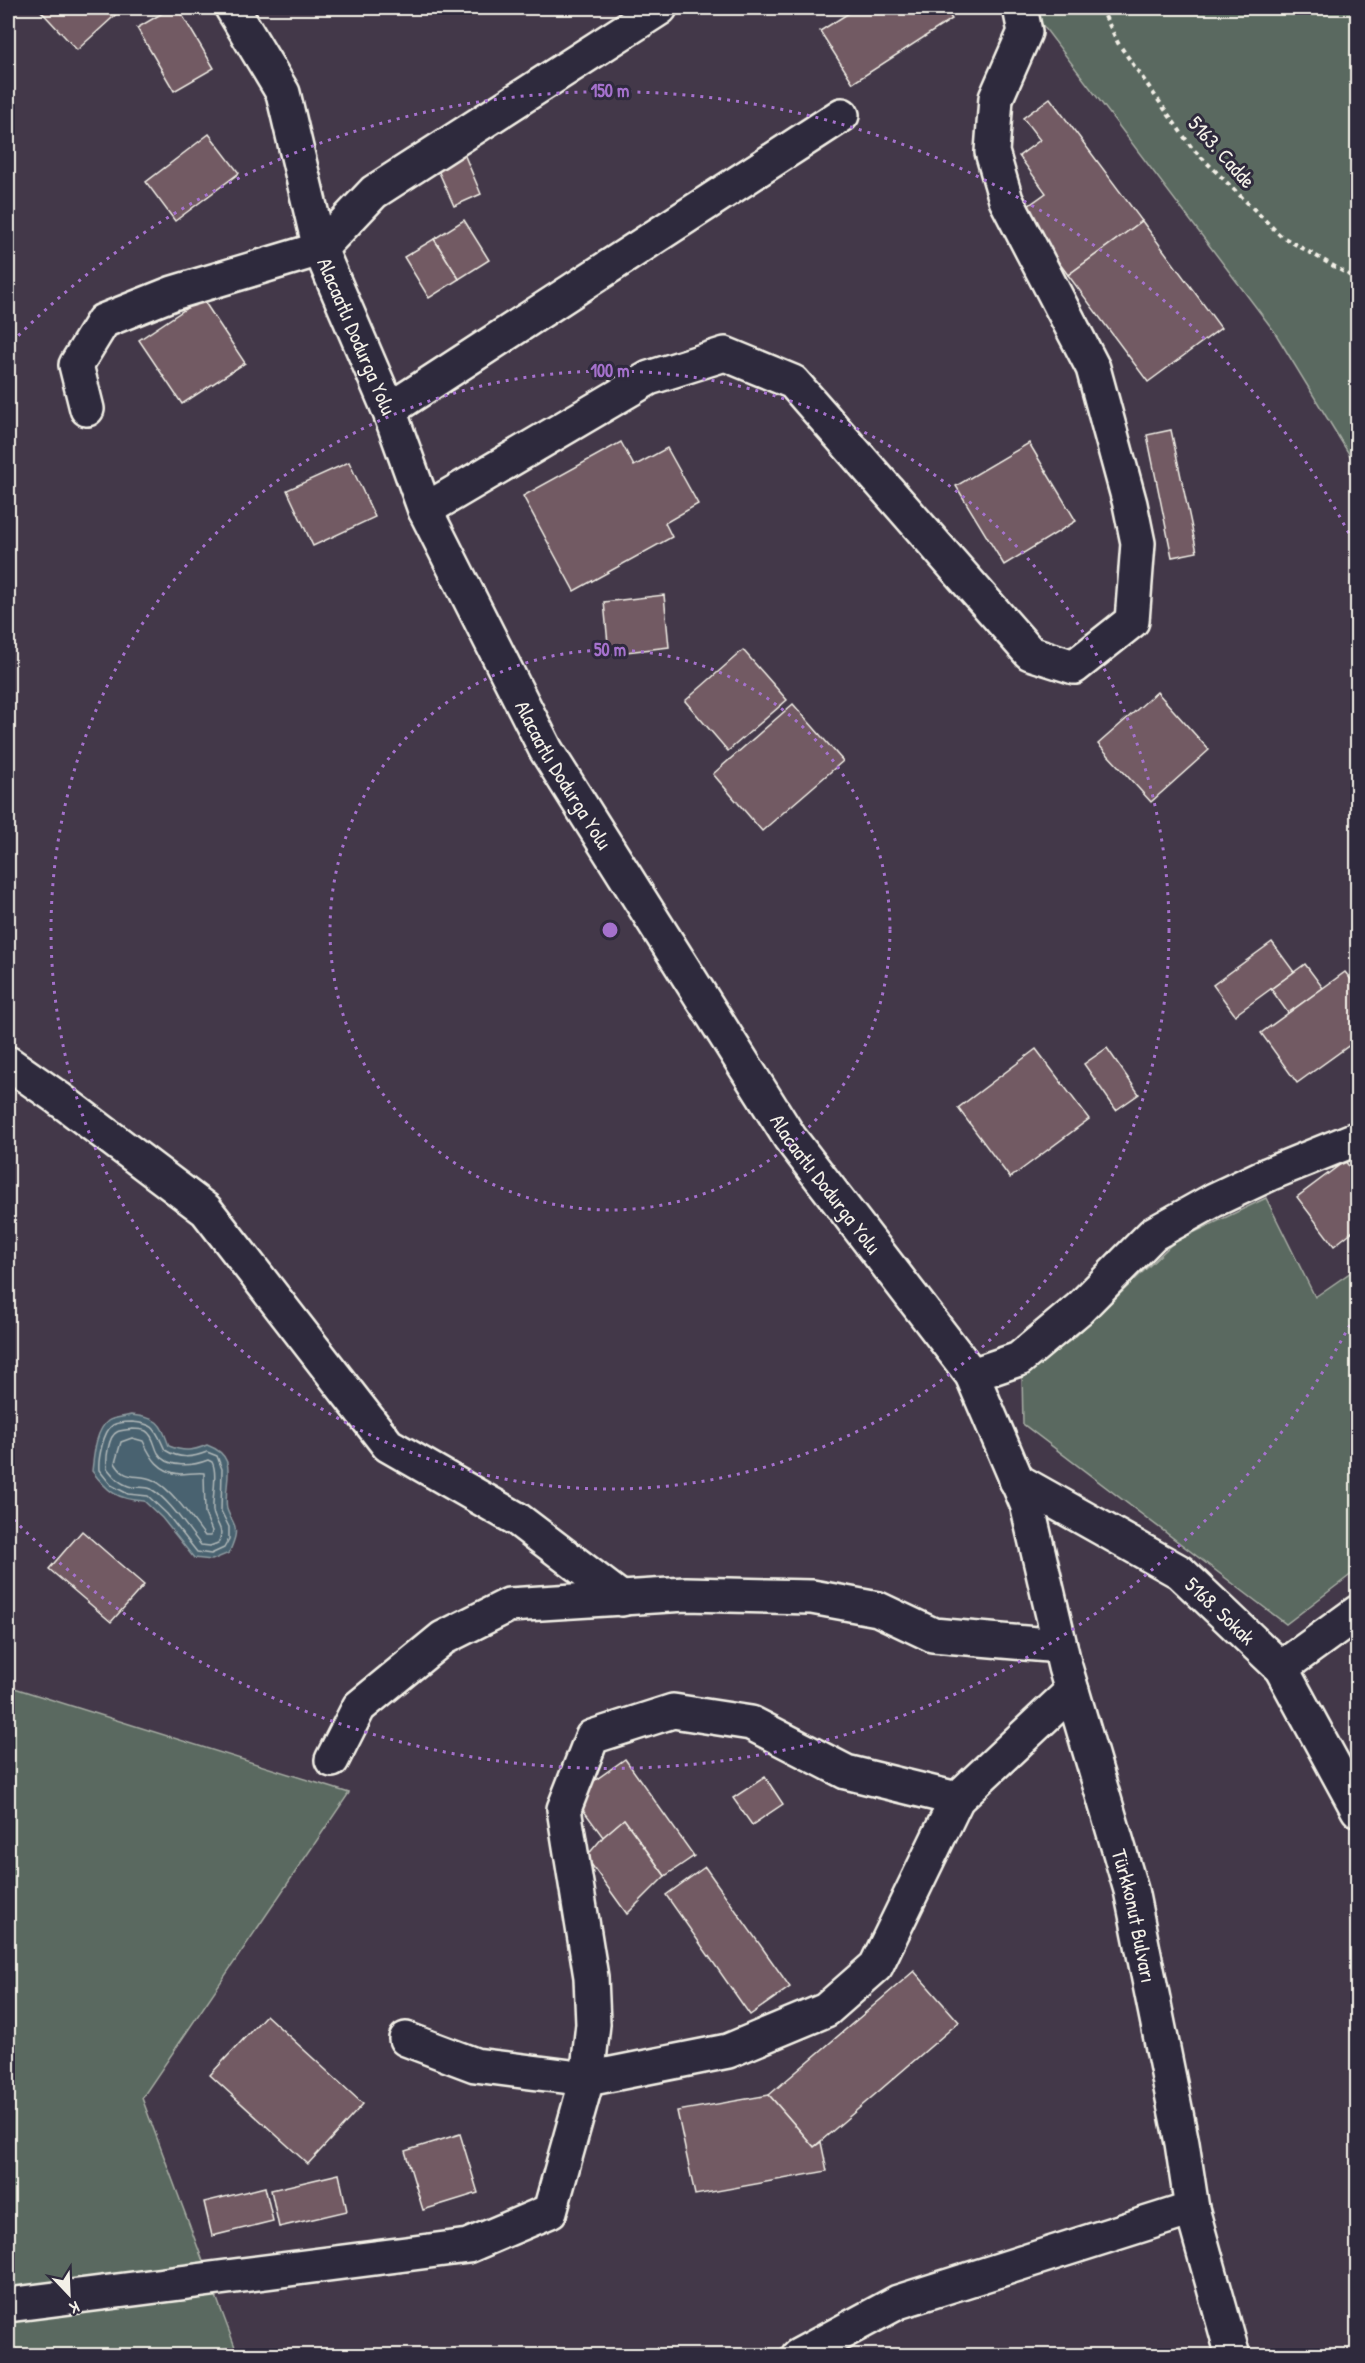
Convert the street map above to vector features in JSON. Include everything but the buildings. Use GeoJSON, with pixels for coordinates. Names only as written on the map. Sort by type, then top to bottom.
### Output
{"type":"FeatureCollection","features":[{"type":"Feature","properties":{"kind":"street","name":"Alacaatlı Dodurga Yolu"},"geometry":{"type":"LineString","coordinates":[[232,8],[283,93],[320,249],[389,410],[425,510],[546,750],[790,1138],[972,1375],[1016,1480]]}},
{"type":"Feature","properties":{"kind":"street"},"geometry":{"type":"LineString","coordinates":[[87,409],[76,365],[103,321],[173,293],[320,249],[374,192],[660,8]]}},
{"type":"Feature","properties":{"kind":"street"},"geometry":{"type":"LineString","coordinates":[[425,510],[649,378],[725,354],[793,382],[1030,653],[1074,667],[1132,621],[1138,543],[1131,504],[1093,368],[1006,200],[992,152],[996,98],[1025,32],[1020,8]]}},
{"type":"Feature","properties":{"kind":"street"},"geometry":{"type":"LineString","coordinates":[[389,410],[842,115]]}},
{"type":"Feature","properties":{"kind":"street"},"geometry":{"type":"LineString","coordinates":[[8,1063],[206,1210],[388,1445],[517,1519],[622,1599]]}},
{"type":"Feature","properties":{"kind":"street"},"geometry":{"type":"LineString","coordinates":[[972,1375],[1019,1359],[1080,1308],[1153,1234],[1214,1200],[1358,1138]]}},
{"type":"Feature","properties":{"kind":"street","name":"Türkkonut Bulvarı"},"geometry":{"type":"LineString","coordinates":[[1016,1480],[1027,1504],[1072,1691],[1131,1890],[1182,2143],[1192,2209],[1233,2355]]}},
{"type":"Feature","properties":{"kind":"street","name":"5168. Sokak"},"geometry":{"type":"LineString","coordinates":[[1016,1480],[1180,1572],[1281,1668],[1358,1810]]}},
{"type":"Feature","properties":{"kind":"street"},"geometry":{"type":"LineString","coordinates":[[332,1760],[359,1707],[442,1638],[509,1605],[686,1594],[812,1597],[878,1609],[933,1635],[1060,1646]]}},
{"type":"Feature","properties":{"kind":"street"},"geometry":{"type":"LineString","coordinates":[[1281,1668],[1358,1612]]}},
{"type":"Feature","properties":{"kind":"street"},"geometry":{"type":"LineString","coordinates":[[406,2039],[475,2065],[586,2079],[728,2052],[826,2010],[876,1966],[957,1799],[1072,1691]]}},
{"type":"Feature","properties":{"kind":"street"},"geometry":{"type":"LineString","coordinates":[[8,2305],[468,2246],[550,2211],[586,2079],[593,2024],[591,1977],[564,1809],[592,1737],[673,1711],[751,1723],[846,1772],[957,1799]]}},
{"type":"Feature","properties":{"kind":"street"},"geometry":{"type":"LineString","coordinates":[[798,2355],[898,2302],[1192,2209]]}},
{"type":"Feature","properties":{"kind":"path","name":"5163. Cadde"},"geometry":{"type":"LineString","coordinates":[[1101,8],[1118,43],[1192,148],[1281,236],[1358,280]]}},
{"type":"Feature","properties":{"kind":"green space"},"geometry":{"type":"Polygon","coordinates":[[[1036,8],[1357,8],[1357,467],[1274,331],[1041,23],[1036,8]]]}},
{"type":"Feature","properties":{"kind":"green space"},"geometry":{"type":"Polygon","coordinates":[[[1266,1198],[1315,1297],[1357,1268],[1357,1570],[1286,1624],[1023,1424],[1022,1375],[1074,1338],[1174,1242],[1266,1198]]]}},
{"type":"Feature","properties":{"kind":"green space"},"geometry":{"type":"Polygon","coordinates":[[[8,1686],[349,1793],[142,2098],[238,2355],[8,2355],[8,1686]]]}},
{"type":"Feature","properties":{"kind":"water"},"geometry":{"type":"Polygon","coordinates":[[[131,1415],[157,1422],[169,1446],[188,1450],[207,1445],[218,1450],[224,1457],[228,1472],[227,1509],[235,1526],[235,1538],[229,1553],[212,1560],[194,1558],[162,1518],[144,1501],[119,1496],[108,1489],[92,1471],[96,1444],[104,1425],[110,1420],[131,1415]]]}}]}
